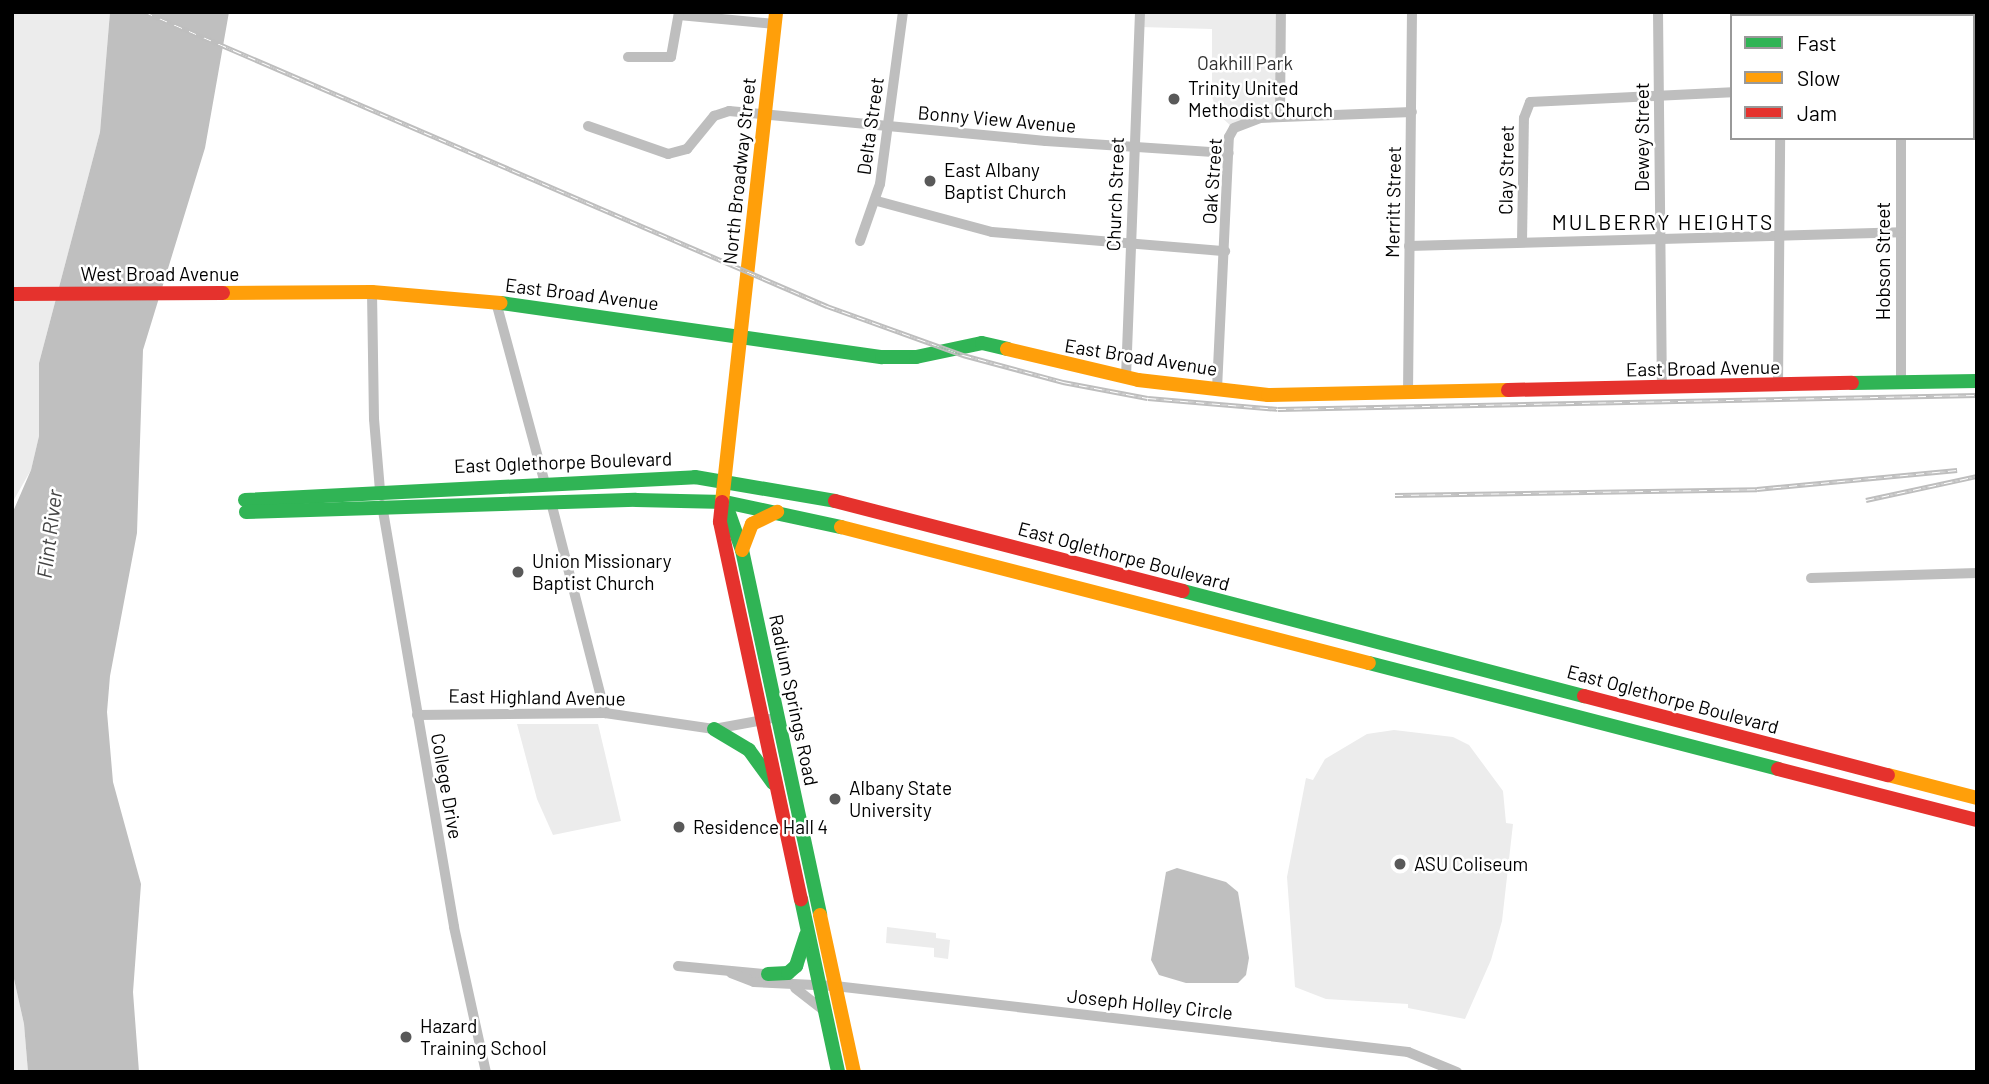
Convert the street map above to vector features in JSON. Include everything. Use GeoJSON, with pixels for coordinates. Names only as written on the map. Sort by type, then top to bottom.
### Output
{"type":"FeatureCollection","features":[{"type":"Feature","properties":{"kind":"main road","name":"North Broadway Street"},"geometry":{"type":"LineString","coordinates":[[725,481],[763,113],[776,18]]}},
{"type":"Feature","properties":{"kind":"main road","name":"East Broad Avenue"},"geometry":{"type":"LineString","coordinates":[[308,293],[372,292],[495,302],[741,334],[897,358],[982,343],[1126,377],[1269,395],[1977,381]]}},
{"type":"Feature","properties":{"kind":"main road","name":"West Broad Avenue"},"geometry":{"type":"LineString","coordinates":[[12,294],[308,293]]}},
{"type":"Feature","properties":{"kind":"main road","name":"East Oglethorpe Boulevard"},"geometry":{"type":"LineString","coordinates":[[246,506],[381,498],[544,480],[675,477],[725,481],[825,498],[1977,798]]}},
{"type":"Feature","properties":{"kind":"main road"},"geometry":{"type":"LineString","coordinates":[[432,504],[532,491],[544,480]]}},
{"type":"Feature","properties":{"kind":"main road","name":"Radium Springs Road"},"geometry":{"type":"LineString","coordinates":[[725,481],[726,502],[742,550],[854,1072]]}},
{"type":"Feature","properties":{"kind":"main road","name":"East Oglethorpe Boulevard"},"geometry":{"type":"LineString","coordinates":[[381,498],[432,504],[726,502],[777,511],[1977,820]]}},
{"type":"Feature","properties":{"kind":"main road","name":"Radium Springs Road"},"geometry":{"type":"LineString","coordinates":[[726,502],[720,522],[838,1072]]}},
{"type":"Feature","properties":{"kind":"main road"},"geometry":{"type":"LineString","coordinates":[[742,550],[752,524],[777,511]]}},
{"type":"Feature","properties":{"kind":"main road"},"geometry":{"type":"LineString","coordinates":[[714,729],[749,750],[776,787]]}},
{"type":"Feature","properties":{"kind":"main road"},"geometry":{"type":"LineString","coordinates":[[768,974],[788,973],[796,967],[807,926]]}},
{"type":"Feature","properties":{"kind":"street","name":"Delta Street"},"geometry":{"type":"LineString","coordinates":[[860,241],[877,201],[903,12]]}},
{"type":"Feature","properties":{"kind":"street","name":"Church Street"},"geometry":{"type":"LineString","coordinates":[[1126,377],[1140,12]]}},
{"type":"Feature","properties":{"kind":"street"},"geometry":{"type":"LineString","coordinates":[[1281,12],[1280,117],[1412,112]]}},
{"type":"Feature","properties":{"kind":"street","name":"Merritt Street"},"geometry":{"type":"LineString","coordinates":[[1408,393],[1412,12]]}},
{"type":"Feature","properties":{"kind":"street","name":"Dewey Street"},"geometry":{"type":"LineString","coordinates":[[1658,12],[1661,94],[1662,388]]}},
{"type":"Feature","properties":{"kind":"street"},"geometry":{"type":"LineString","coordinates":[[628,57],[671,57],[679,13],[776,18]]}},
{"type":"Feature","properties":{"kind":"street"},"geometry":{"type":"LineString","coordinates":[[1661,94],[1730,92]]}},
{"type":"Feature","properties":{"kind":"street","name":"Clay Street"},"geometry":{"type":"LineString","coordinates":[[1522,242],[1524,118],[1533,102],[1661,94]]}},
{"type":"Feature","properties":{"kind":"street","name":"Bonny View Avenue"},"geometry":{"type":"LineString","coordinates":[[589,126],[668,154],[694,144],[721,113],[763,113],[889,128],[1228,153]]}},
{"type":"Feature","properties":{"kind":"street","name":"Oak Street"},"geometry":{"type":"LineString","coordinates":[[1217,389],[1228,153],[1234,128],[1260,118],[1280,117]]}},
{"type":"Feature","properties":{"kind":"street"},"geometry":{"type":"LineString","coordinates":[[1779,386],[1780,140]]}},
{"type":"Feature","properties":{"kind":"street","name":"Hobson Street"},"geometry":{"type":"LineString","coordinates":[[1901,140],[1901,383]]}},
{"type":"Feature","properties":{"kind":"street"},"geometry":{"type":"LineString","coordinates":[[877,201],[992,232],[1225,251]]}},
{"type":"Feature","properties":{"kind":"street"},"geometry":{"type":"LineString","coordinates":[[1409,246],[1901,232]]}},
{"type":"Feature","properties":{"kind":"street","name":"College Drive"},"geometry":{"type":"LineString","coordinates":[[372,292],[374,419],[381,498],[454,927],[486,1072]]}},
{"type":"Feature","properties":{"kind":"street"},"geometry":{"type":"LineString","coordinates":[[495,302],[544,480]]}},
{"type":"Feature","properties":{"kind":"street"},"geometry":{"type":"LineString","coordinates":[[551,502],[606,713]]}},
{"type":"Feature","properties":{"kind":"street"},"geometry":{"type":"LineString","coordinates":[[1811,578],[1977,573]]}},
{"type":"Feature","properties":{"kind":"street","name":"East Highland Avenue"},"geometry":{"type":"LineString","coordinates":[[417,715],[606,713],[714,729],[779,716]]}},
{"type":"Feature","properties":{"kind":"street"},"geometry":{"type":"LineString","coordinates":[[678,966],[731,973],[803,990],[825,1013]]}},
{"type":"Feature","properties":{"kind":"street"},"geometry":{"type":"LineString","coordinates":[[731,973],[768,974],[820,983]]}},
{"type":"Feature","properties":{"kind":"street"},"geometry":{"type":"LineString","coordinates":[[786,985],[820,983]]}},
{"type":"Feature","properties":{"kind":"street","name":"Joseph Holley Circle"},"geometry":{"type":"LineString","coordinates":[[820,983],[1408,1052],[1457,1072]]}},
{"type":"Feature","properties":{"kind":"green space"},"geometry":{"type":"Polygon","coordinates":[[[12,12],[110,12],[100,132],[39,363],[39,436],[31,470],[12,503],[12,12]]]}},
{"type":"Feature","properties":{"kind":"green space","name":"Oakhill Park"},"geometry":{"type":"Polygon","coordinates":[[[1141,12],[1280,12],[1278,115],[1232,127],[1218,114],[1212,97],[1212,29],[1140,27],[1141,12]]]}},
{"type":"Feature","properties":{"kind":"green space"},"geometry":{"type":"Polygon","coordinates":[[[517,724],[598,724],[621,821],[553,835],[537,799],[517,724]]]}},
{"type":"Feature","properties":{"kind":"green space","name":"ASU Coliseum"},"geometry":{"type":"Polygon","coordinates":[[[1394,730],[1453,737],[1469,745],[1503,791],[1506,823],[1513,824],[1502,921],[1491,960],[1465,1019],[1408,1008],[1408,1004],[1326,999],[1295,987],[1287,877],[1306,778],[1313,780],[1325,759],[1367,734],[1394,730]]]}},
{"type":"Feature","properties":{"kind":"green space"},"geometry":{"type":"Polygon","coordinates":[[[887,927],[936,933],[936,938],[950,940],[948,959],[934,957],[934,948],[886,943],[887,927]]]}},
{"type":"Feature","properties":{"kind":"green space"},"geometry":{"type":"Polygon","coordinates":[[[12,970],[24,1024],[28,1072],[12,1072],[12,970]]]}},
{"type":"Feature","properties":{"kind":"water","name":"Flint River"},"geometry":{"type":"Polygon","coordinates":[[[110,12],[229,12],[205,148],[143,350],[137,533],[110,676],[107,712],[113,782],[141,884],[133,992],[139,1072],[28,1072],[24,1024],[12,970],[12,514],[31,470],[39,436],[39,363],[100,132],[110,12]]]}},
{"type":"Feature","properties":{"kind":"water"},"geometry":{"type":"Polygon","coordinates":[[[1177,868],[1226,882],[1238,892],[1249,958],[1246,975],[1238,983],[1186,983],[1159,975],[1151,960],[1166,872],[1177,868]]]}},
{"type":"Feature","properties":{"kind":"railway"},"geometry":{"type":"LineString","coordinates":[[145,12],[827,306],[963,355],[1063,382],[1148,398],[1278,409],[1977,395]]}},
{"type":"Feature","properties":{"kind":"railway"},"geometry":{"type":"LineString","coordinates":[[1395,495],[1757,489],[1957,470]]}},
{"type":"Feature","properties":{"kind":"railway"},"geometry":{"type":"LineString","coordinates":[[1866,500],[1977,476]]}},
{"type":"Feature","properties":{"kind":"traffic: fast"},"geometry":{"type":"LineString","coordinates":[[501,303],[882,357],[916,357],[982,343],[1007,349]]}},
{"type":"Feature","properties":{"kind":"traffic: fast"},"geometry":{"type":"LineString","coordinates":[[1852,383],[1977,381]]}},
{"type":"Feature","properties":{"kind":"traffic: fast"},"geometry":{"type":"LineString","coordinates":[[245,500],[695,477],[835,501]]}},
{"type":"Feature","properties":{"kind":"traffic: fast"},"geometry":{"type":"LineString","coordinates":[[246,512],[636,500],[725,502],[841,527]]}},
{"type":"Feature","properties":{"kind":"traffic: fast"},"geometry":{"type":"LineString","coordinates":[[725,502],[742,550],[820,915]]}},
{"type":"Feature","properties":{"kind":"traffic: fast"},"geometry":{"type":"LineString","coordinates":[[1183,591],[1584,696]]}},
{"type":"Feature","properties":{"kind":"traffic: fast"},"geometry":{"type":"LineString","coordinates":[[1369,663],[1778,769]]}},
{"type":"Feature","properties":{"kind":"traffic: fast"},"geometry":{"type":"LineString","coordinates":[[714,729],[749,750],[773,783]]}},
{"type":"Feature","properties":{"kind":"traffic: fast"},"geometry":{"type":"LineString","coordinates":[[801,899],[838,1072]]}},
{"type":"Feature","properties":{"kind":"traffic: fast"},"geometry":{"type":"LineString","coordinates":[[768,974],[788,973],[796,966],[806,935]]}},
{"type":"Feature","properties":{"kind":"traffic: slow"},"geometry":{"type":"LineString","coordinates":[[722,502],[776,12]]}},
{"type":"Feature","properties":{"kind":"traffic: slow"},"geometry":{"type":"LineString","coordinates":[[223,293],[372,292],[501,303]]}},
{"type":"Feature","properties":{"kind":"traffic: slow"},"geometry":{"type":"LineString","coordinates":[[1007,349],[1138,380],[1268,395],[1508,390]]}},
{"type":"Feature","properties":{"kind":"traffic: slow"},"geometry":{"type":"LineString","coordinates":[[742,550],[752,524],[777,512]]}},
{"type":"Feature","properties":{"kind":"traffic: slow"},"geometry":{"type":"LineString","coordinates":[[841,527],[1369,663]]}},
{"type":"Feature","properties":{"kind":"traffic: slow"},"geometry":{"type":"LineString","coordinates":[[1888,775],[1977,798]]}},
{"type":"Feature","properties":{"kind":"traffic: slow"},"geometry":{"type":"LineString","coordinates":[[820,915],[854,1072]]}},
{"type":"Feature","properties":{"kind":"traffic: jam"},"geometry":{"type":"LineString","coordinates":[[12,294],[223,293]]}},
{"type":"Feature","properties":{"kind":"traffic: jam"},"geometry":{"type":"LineString","coordinates":[[1508,390],[1852,383]]}},
{"type":"Feature","properties":{"kind":"traffic: jam"},"geometry":{"type":"LineString","coordinates":[[835,501],[1183,591]]}},
{"type":"Feature","properties":{"kind":"traffic: jam"},"geometry":{"type":"LineString","coordinates":[[722,502],[720,522],[801,899]]}},
{"type":"Feature","properties":{"kind":"traffic: jam"},"geometry":{"type":"LineString","coordinates":[[1584,696],[1888,775]]}},
{"type":"Feature","properties":{"kind":"traffic: jam"},"geometry":{"type":"LineString","coordinates":[[1778,769],[1977,820]]}},
{"type":"Feature","properties":{"kind":"place","name":"Trinity United Methodist Church"},"geometry":{"type":"Point","coordinates":[1174,99]}},
{"type":"Feature","properties":{"kind":"place","name":"East Albany Baptist Church"},"geometry":{"type":"Point","coordinates":[930,181]}},
{"type":"Feature","properties":{"kind":"place","name":"Union Missionary Baptist Church"},"geometry":{"type":"Point","coordinates":[518,572]}},
{"type":"Feature","properties":{"kind":"place","name":"Albany State University"},"geometry":{"type":"Point","coordinates":[835,799]}},
{"type":"Feature","properties":{"kind":"place","name":"Residence Hall 4"},"geometry":{"type":"Point","coordinates":[679,827]}},
{"type":"Feature","properties":{"kind":"place","name":"ASU Coliseum"},"geometry":{"type":"Point","coordinates":[1400,864]}},
{"type":"Feature","properties":{"kind":"place","name":"Hazard Training School"},"geometry":{"type":"Point","coordinates":[406,1037]}},
{"type":"Feature","properties":{"kind":"district","name":"MULBERRY HEIGHTS"},"geometry":{"type":"Point","coordinates":[1663,222]}}]}
